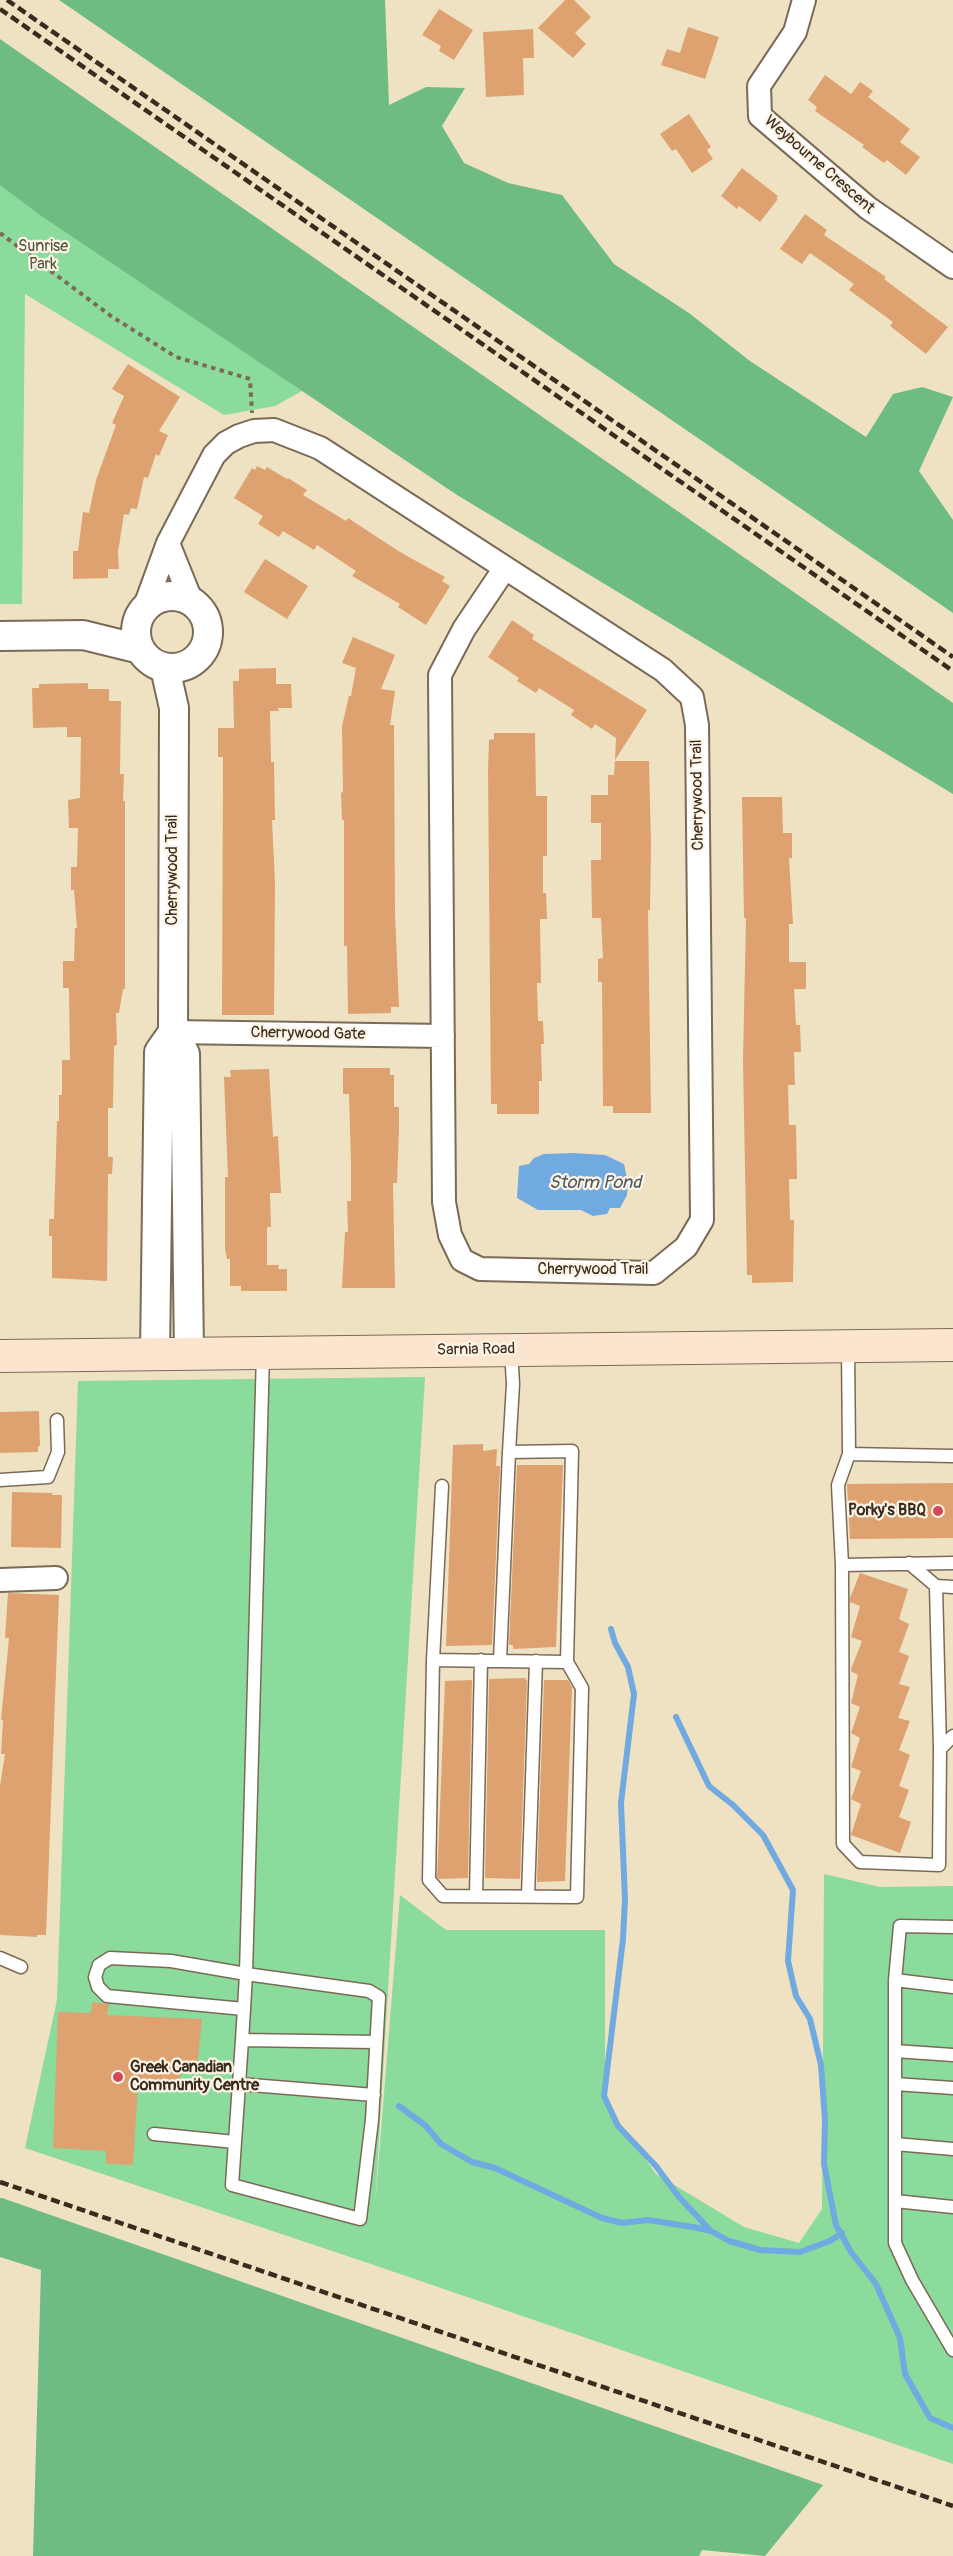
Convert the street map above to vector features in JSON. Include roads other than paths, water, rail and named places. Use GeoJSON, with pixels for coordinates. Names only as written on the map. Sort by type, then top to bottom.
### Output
{"type":"FeatureCollection","features":[{"type":"Feature","properties":{"kind":"main road","name":"Sarnia Road"},"geometry":{"type":"LineString","coordinates":[[0,1356],[953,1345]]}},
{"type":"Feature","properties":{"kind":"street","name":"Weybourne Crescent"},"geometry":{"type":"LineString","coordinates":[[804,0],[795,32],[759,86],[760,116],[868,208],[953,267]]}},
{"type":"Feature","properties":{"kind":"street","name":"Cherrywood Trail"},"geometry":{"type":"LineString","coordinates":[[142,612],[168,543],[214,454],[226,443],[254,431],[274,430],[320,448],[663,669],[692,697],[697,724],[702,1220],[686,1247],[654,1272],[480,1269],[462,1260],[450,1235],[444,1202],[440,675],[464,629],[506,568]]}},
{"type":"Feature","properties":{"kind":"street"},"geometry":{"type":"LineString","coordinates":[[168,543],[191,600]]}},
{"type":"Feature","properties":{"kind":"street"},"geometry":{"type":"LineString","coordinates":[[83,635],[142,612],[154,600],[166,596],[179,596],[191,600],[201,609],[207,620],[209,633],[206,648],[195,661],[176,666],[150,661],[140,649],[135,633],[142,612]]}},
{"type":"Feature","properties":{"kind":"street"},"geometry":{"type":"LineString","coordinates":[[0,636],[83,635],[140,649]]}},
{"type":"Feature","properties":{"kind":"street","name":"Cherrywood Trail"},"geometry":{"type":"LineString","coordinates":[[176,666],[173,1032],[185,1054],[189,1353]]}},
{"type":"Feature","properties":{"kind":"street","name":"Cherrywood Trail"},"geometry":{"type":"LineString","coordinates":[[155,1354],[159,1052],[173,1032]]}},
{"type":"Feature","properties":{"kind":"street","name":"Cherrywood Gate"},"geometry":{"type":"LineString","coordinates":[[173,1032],[443,1036]]}},
{"type":"Feature","properties":{"kind":"street"},"geometry":{"type":"LineString","coordinates":[[0,1580],[56,1578]]}},
{"type":"Feature","properties":{"kind":"lane"},"geometry":{"type":"LineString","coordinates":[[848,1346],[849,1454],[838,1485],[842,1565],[843,1844],[860,1862],[939,1865],[940,1749],[936,1586]]}},
{"type":"Feature","properties":{"kind":"lane"},"geometry":{"type":"LineString","coordinates":[[500,1660],[513,1384],[511,1350]]}},
{"type":"Feature","properties":{"kind":"lane"},"geometry":{"type":"LineString","coordinates":[[244,2009],[107,1996],[98,1987],[95,1977],[99,1965],[110,1958],[171,1960],[246,1974],[369,1991],[379,1997],[374,2095],[360,2219],[232,2185],[242,2040],[244,2009],[246,1974],[263,1352]]}},
{"type":"Feature","properties":{"kind":"lane"},"geometry":{"type":"LineString","coordinates":[[0,1480],[48,1477],[57,1452],[57,1420]]}},
{"type":"Feature","properties":{"kind":"lane"},"geometry":{"type":"LineString","coordinates":[[442,1486],[434,1660],[429,1880],[443,1896],[577,1897],[582,1688],[567,1662],[572,1451],[509,1452]]}},
{"type":"Feature","properties":{"kind":"lane"},"geometry":{"type":"LineString","coordinates":[[849,1454],[953,1456]]}},
{"type":"Feature","properties":{"kind":"lane"},"geometry":{"type":"LineString","coordinates":[[909,1563],[936,1586],[953,1587]]}},
{"type":"Feature","properties":{"kind":"lane"},"geometry":{"type":"LineString","coordinates":[[842,1565],[953,1563]]}},
{"type":"Feature","properties":{"kind":"lane"},"geometry":{"type":"LineString","coordinates":[[434,1660],[567,1662]]}},
{"type":"Feature","properties":{"kind":"lane"},"geometry":{"type":"LineString","coordinates":[[476,1896],[481,1660]]}},
{"type":"Feature","properties":{"kind":"lane"},"geometry":{"type":"LineString","coordinates":[[528,1896],[536,1661]]}},
{"type":"Feature","properties":{"kind":"lane"},"geometry":{"type":"LineString","coordinates":[[940,1749],[953,1736]]}},
{"type":"Feature","properties":{"kind":"lane"},"geometry":{"type":"LineString","coordinates":[[953,1927],[900,1926],[895,1980],[895,2243],[912,2280],[953,2350]]}},
{"type":"Feature","properties":{"kind":"lane"},"geometry":{"type":"LineString","coordinates":[[0,1958],[21,1967]]}},
{"type":"Feature","properties":{"kind":"lane"},"geometry":{"type":"LineString","coordinates":[[895,1980],[953,1987]]}},
{"type":"Feature","properties":{"kind":"lane"},"geometry":{"type":"LineString","coordinates":[[242,2040],[376,2042]]}},
{"type":"Feature","properties":{"kind":"lane"},"geometry":{"type":"LineString","coordinates":[[895,2051],[953,2055]]}},
{"type":"Feature","properties":{"kind":"lane"},"geometry":{"type":"LineString","coordinates":[[239,2084],[374,2095]]}},
{"type":"Feature","properties":{"kind":"lane"},"geometry":{"type":"LineString","coordinates":[[895,2084],[953,2088]]}},
{"type":"Feature","properties":{"kind":"lane"},"geometry":{"type":"LineString","coordinates":[[154,2134],[235,2142]]}},
{"type":"Feature","properties":{"kind":"lane"},"geometry":{"type":"LineString","coordinates":[[895,2144],[953,2149]]}},
{"type":"Feature","properties":{"kind":"lane"},"geometry":{"type":"LineString","coordinates":[[895,2201],[953,2207]]}},
{"type":"Feature","properties":{"kind":"water","name":"Storm Pond"},"geometry":{"type":"Polygon","coordinates":[[[544,1154],[605,1155],[624,1164],[628,1184],[627,1195],[620,1208],[610,1208],[607,1214],[593,1216],[581,1210],[538,1210],[517,1198],[519,1166],[529,1164],[534,1158],[544,1154]]]}},
{"type":"Feature","properties":{"kind":"waterway"},"geometry":{"type":"LineString","coordinates":[[611,1629],[615,1643],[628,1667],[634,1694],[621,1803],[625,1899],[623,1939],[604,2096],[618,2126],[656,2166],[679,2197],[711,2231]]}},
{"type":"Feature","properties":{"kind":"waterway"},"geometry":{"type":"LineString","coordinates":[[676,1717],[709,1786],[733,1805],[763,1835],[793,1890],[788,1961],[796,1996],[810,2019],[821,2065],[825,2120],[824,2164],[836,2225],[851,2252],[876,2284],[900,2338],[905,2374],[930,2418],[953,2428]]}},
{"type":"Feature","properties":{"kind":"waterway"},"geometry":{"type":"LineString","coordinates":[[399,2106],[426,2126],[441,2144],[472,2162],[495,2168],[602,2218],[622,2223],[648,2220],[693,2227],[711,2231],[729,2241],[760,2250],[800,2252],[830,2241],[842,2233]]}},
{"type":"Feature","properties":{"kind":"railway"},"geometry":{"type":"LineString","coordinates":[[7,0],[953,657]]}},
{"type":"Feature","properties":{"kind":"railway"},"geometry":{"type":"LineString","coordinates":[[0,9],[953,671]]}},
{"type":"Feature","properties":{"kind":"railway"},"geometry":{"type":"LineString","coordinates":[[0,2182],[953,2506]]}},
{"type":"Feature","properties":{"kind":"place","name":"Porky's BBQ"},"geometry":{"type":"Point","coordinates":[938,1511]}},
{"type":"Feature","properties":{"kind":"place","name":"Greek Canadian Community Centre"},"geometry":{"type":"Point","coordinates":[118,2077]}},
{"type":"Feature","properties":{"kind":"park label","name":"Sunrise Park"},"geometry":{"type":"Point","coordinates":[43,256]}}]}
